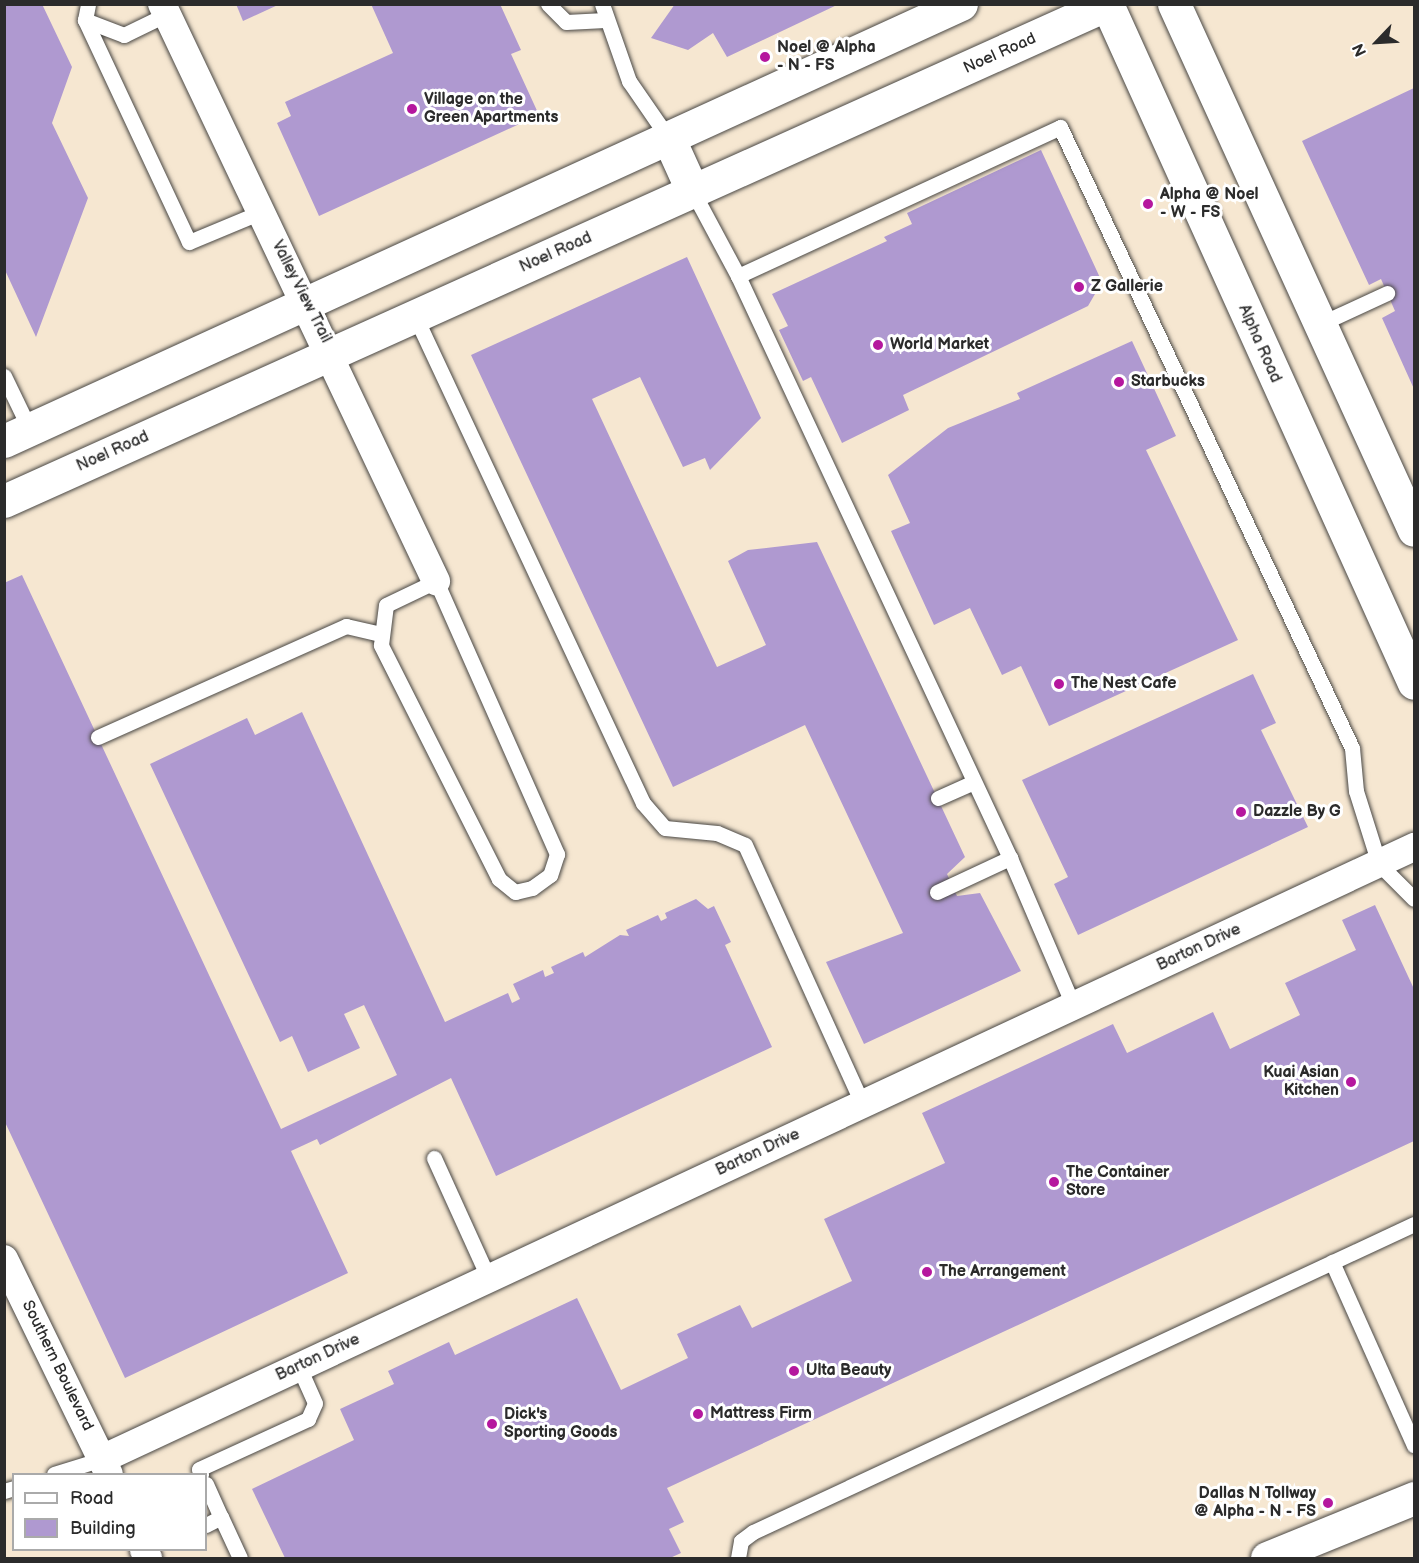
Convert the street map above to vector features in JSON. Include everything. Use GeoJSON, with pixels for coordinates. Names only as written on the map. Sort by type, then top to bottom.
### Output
{"type":"FeatureCollection","features":[{"type":"Feature","properties":{"kind":"street"},"geometry":{"type":"LineString","coordinates":[[17,435],[306,306],[961,4]]}},
{"type":"Feature","properties":{"kind":"street"},"geometry":{"type":"LineString","coordinates":[[1174,4],[1414,530]]}},
{"type":"Feature","properties":{"kind":"street","name":"Noel Road"},"geometry":{"type":"LineString","coordinates":[[4,501],[1107,5]]}},
{"type":"Feature","properties":{"kind":"street","name":"Alpha Road"},"geometry":{"type":"LineString","coordinates":[[1107,5],[1414,683]]}},
{"type":"Feature","properties":{"kind":"street","name":"Valley View Trail"},"geometry":{"type":"LineString","coordinates":[[165,9],[306,306],[333,354],[436,581]]}},
{"type":"Feature","properties":{"kind":"street"},"geometry":{"type":"LineString","coordinates":[[669,139],[693,192]]}},
{"type":"Feature","properties":{"kind":"street","name":"Barton Drive"},"geometry":{"type":"LineString","coordinates":[[106,1467],[299,1367],[1414,848]]}},
{"type":"Feature","properties":{"kind":"street","name":"Southern Boulevard"},"geometry":{"type":"LineString","coordinates":[[4,1259],[106,1467]]}},
{"type":"Feature","properties":{"kind":"street"},"geometry":{"type":"LineString","coordinates":[[1267,1558],[1414,1498]]}},
{"type":"Feature","properties":{"kind":"lane"},"geometry":{"type":"LineString","coordinates":[[88,4],[86,20],[189,242],[261,212]]}},
{"type":"Feature","properties":{"kind":"lane"},"geometry":{"type":"LineString","coordinates":[[548,4],[566,22],[603,12],[629,81],[669,139]]}},
{"type":"Feature","properties":{"kind":"lane"},"geometry":{"type":"LineString","coordinates":[[86,20],[124,35],[165,9]]}},
{"type":"Feature","properties":{"kind":"lane"},"geometry":{"type":"LineString","coordinates":[[738,276],[1060,127],[1353,748],[1356,791],[1378,864],[1414,899]]}},
{"type":"Feature","properties":{"kind":"lane"},"geometry":{"type":"LineString","coordinates":[[693,192],[738,276],[1010,858],[1074,1007]]}},
{"type":"Feature","properties":{"kind":"lane"},"geometry":{"type":"LineString","coordinates":[[1320,324],[1387,293]]}},
{"type":"Feature","properties":{"kind":"lane"},"geometry":{"type":"LineString","coordinates":[[415,316],[643,803],[665,828],[717,833],[745,845],[863,1105]]}},
{"type":"Feature","properties":{"kind":"lane"},"geometry":{"type":"LineString","coordinates":[[4,375],[17,435]]}},
{"type":"Feature","properties":{"kind":"lane"},"geometry":{"type":"LineString","coordinates":[[436,581],[557,854],[550,875],[532,888],[515,891],[499,879],[380,634],[386,605],[436,581]]}},
{"type":"Feature","properties":{"kind":"lane"},"geometry":{"type":"LineString","coordinates":[[98,737],[346,626],[380,634]]}},
{"type":"Feature","properties":{"kind":"lane"},"geometry":{"type":"LineString","coordinates":[[938,798],[974,782]]}},
{"type":"Feature","properties":{"kind":"lane"},"geometry":{"type":"LineString","coordinates":[[937,892],[1010,858]]}},
{"type":"Feature","properties":{"kind":"lane"},"geometry":{"type":"LineString","coordinates":[[434,1158],[489,1279]]}},
{"type":"Feature","properties":{"kind":"lane"},"geometry":{"type":"LineString","coordinates":[[738,1558],[741,1541],[753,1532],[1414,1224]]}},
{"type":"Feature","properties":{"kind":"lane"},"geometry":{"type":"LineString","coordinates":[[1332,1262],[1414,1445]]}},
{"type":"Feature","properties":{"kind":"lane"},"geometry":{"type":"LineString","coordinates":[[201,1473],[199,1469],[308,1419],[315,1403],[299,1367]]}},
{"type":"Feature","properties":{"kind":"lane"},"geometry":{"type":"LineString","coordinates":[[61,1473],[106,1467]]}},
{"type":"Feature","properties":{"kind":"lane"},"geometry":{"type":"LineString","coordinates":[[207,1486],[240,1558]]}},
{"type":"Feature","properties":{"kind":"lane"},"geometry":{"type":"LineString","coordinates":[[207,1524],[221,1517]]}},
{"type":"Feature","properties":{"kind":"building"},"geometry":{"type":"Polygon","coordinates":[[[4,4],[42,4],[72,67],[52,123],[88,198],[36,337],[4,268],[4,4]]]}},
{"type":"Feature","properties":{"kind":"building"},"geometry":{"type":"Polygon","coordinates":[[[236,4],[280,4],[243,21],[236,4]]]}},
{"type":"Feature","properties":{"kind":"building","name":"Village on the Green Apartments"},"geometry":{"type":"Polygon","coordinates":[[[371,4],[500,4],[521,50],[511,54],[539,115],[319,216],[277,123],[291,116],[285,102],[393,53],[371,4]]]}},
{"type":"Feature","properties":{"kind":"building"},"geometry":{"type":"Polygon","coordinates":[[[675,4],[839,4],[727,57],[713,33],[688,50],[651,38],[675,4]]]}},
{"type":"Feature","properties":{"kind":"building"},"geometry":{"type":"Polygon","coordinates":[[[1414,88],[1414,389],[1382,318],[1395,311],[1381,279],[1369,285],[1302,141],[1414,88]]]}},
{"type":"Feature","properties":{"kind":"building"},"geometry":{"type":"Polygon","coordinates":[[[1041,150],[1102,282],[1088,306],[903,395],[909,410],[842,443],[811,377],[803,381],[779,330],[788,326],[772,294],[887,241],[884,237],[912,224],[907,213],[1041,150]]]}},
{"type":"Feature","properties":{"kind":"building"},"geometry":{"type":"Polygon","coordinates":[[[687,257],[761,418],[710,470],[705,458],[683,467],[640,377],[592,399],[717,667],[766,645],[728,561],[748,550],[817,542],[965,857],[947,874],[957,896],[980,893],[1021,971],[864,1044],[826,962],[903,933],[805,725],[673,787],[471,355],[687,257]]]}},
{"type":"Feature","properties":{"kind":"building"},"geometry":{"type":"Polygon","coordinates":[[[1132,341],[1176,436],[1146,450],[1238,640],[1049,726],[1021,666],[1002,675],[970,608],[934,625],[891,531],[910,523],[888,475],[948,428],[1020,399],[1017,393],[1132,341]]]}},
{"type":"Feature","properties":{"kind":"building"},"geometry":{"type":"Polygon","coordinates":[[[22,575],[281,1129],[397,1075],[364,1005],[344,1014],[360,1048],[308,1072],[292,1036],[280,1042],[150,764],[247,718],[255,735],[302,712],[445,1022],[508,993],[512,1003],[520,999],[513,984],[543,970],[545,977],[554,973],[551,967],[583,952],[585,957],[620,935],[629,936],[626,930],[658,915],[661,921],[667,918],[665,913],[696,899],[708,909],[714,906],[731,942],[725,945],[772,1047],[496,1176],[451,1078],[320,1145],[317,1139],[291,1151],[348,1273],[125,1378],[4,1120],[4,583],[22,575]]]}},
{"type":"Feature","properties":{"kind":"building"},"geometry":{"type":"Polygon","coordinates":[[[1253,674],[1276,723],[1261,730],[1308,827],[1078,935],[1054,884],[1068,877],[1022,780],[1253,674]]]}},
{"type":"Feature","properties":{"kind":"building"},"geometry":{"type":"Polygon","coordinates":[[[1375,905],[1414,989],[1414,1141],[667,1488],[684,1522],[669,1529],[681,1553],[670,1558],[285,1558],[252,1489],[354,1440],[340,1409],[394,1384],[388,1371],[449,1342],[455,1355],[577,1298],[621,1390],[688,1358],[677,1334],[740,1305],[752,1328],[852,1281],[824,1219],[945,1163],[922,1113],[1113,1024],[1127,1053],[1213,1012],[1230,1049],[1300,1015],[1285,983],[1356,950],[1342,920],[1375,905]]]}},
{"type":"Feature","properties":{"kind":"place","name":"Noel @ Alpha - N - FS"},"geometry":{"type":"Point","coordinates":[765,57]}},
{"type":"Feature","properties":{"kind":"place","name":"Village on the Green Apartments"},"geometry":{"type":"Point","coordinates":[412,109]}},
{"type":"Feature","properties":{"kind":"place","name":"Alpha @ Noel - W - FS"},"geometry":{"type":"Point","coordinates":[1148,204]}},
{"type":"Feature","properties":{"kind":"place","name":"Z Gallerie"},"geometry":{"type":"Point","coordinates":[1079,287]}},
{"type":"Feature","properties":{"kind":"place","name":"World Market"},"geometry":{"type":"Point","coordinates":[878,345]}},
{"type":"Feature","properties":{"kind":"place","name":"Starbucks"},"geometry":{"type":"Point","coordinates":[1119,382]}},
{"type":"Feature","properties":{"kind":"place","name":"The Nest Cafe"},"geometry":{"type":"Point","coordinates":[1059,684]}},
{"type":"Feature","properties":{"kind":"place","name":"Dazzle By G"},"geometry":{"type":"Point","coordinates":[1241,812]}},
{"type":"Feature","properties":{"kind":"place","name":"Kuai Asian Kitchen"},"geometry":{"type":"Point","coordinates":[1351,1082]}},
{"type":"Feature","properties":{"kind":"place","name":"The Container Store"},"geometry":{"type":"Point","coordinates":[1054,1182]}},
{"type":"Feature","properties":{"kind":"place","name":"The Arrangement"},"geometry":{"type":"Point","coordinates":[927,1272]}},
{"type":"Feature","properties":{"kind":"place","name":"Ulta Beauty"},"geometry":{"type":"Point","coordinates":[794,1371]}},
{"type":"Feature","properties":{"kind":"place","name":"Mattress Firm"},"geometry":{"type":"Point","coordinates":[698,1414]}},
{"type":"Feature","properties":{"kind":"place","name":"Dick's Sporting Goods"},"geometry":{"type":"Point","coordinates":[492,1424]}},
{"type":"Feature","properties":{"kind":"place","name":"Dallas N Tollway @ Alpha - N - FS"},"geometry":{"type":"Point","coordinates":[1328,1503]}}]}
